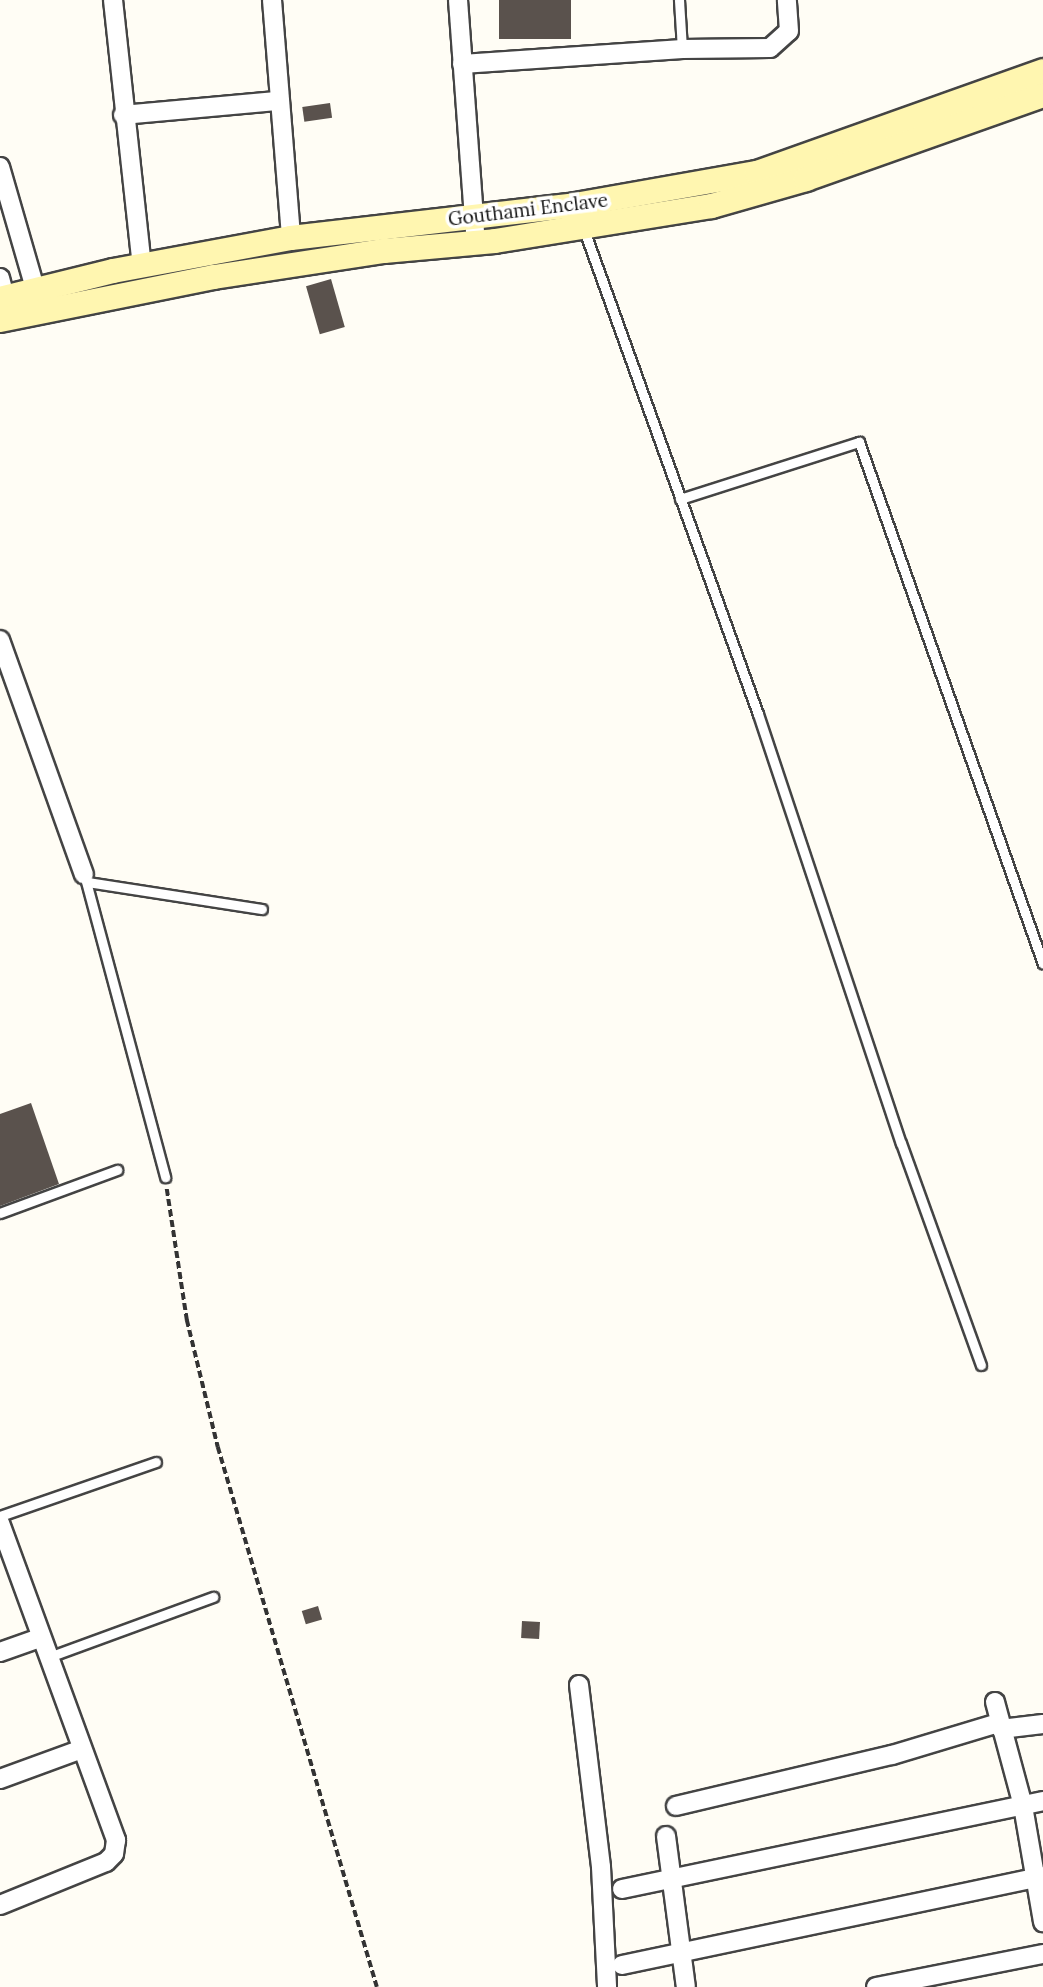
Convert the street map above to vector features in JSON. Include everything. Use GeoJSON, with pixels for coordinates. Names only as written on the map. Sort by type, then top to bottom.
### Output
{"type":"FeatureCollection","features":[{"type":"Feature","properties":{"kind":"street"},"geometry":{"type":"LineString","coordinates":[[113,0],[123,115],[142,265]]}},
{"type":"Feature","properties":{"kind":"street"},"geometry":{"type":"LineString","coordinates":[[272,0],[291,238]]}},
{"type":"Feature","properties":{"kind":"street"},"geometry":{"type":"LineString","coordinates":[[458,0],[476,243]]}},
{"type":"Feature","properties":{"kind":"street"},"geometry":{"type":"LineString","coordinates":[[462,64],[682,49],[770,48],[789,31],[787,0]]}},
{"type":"Feature","properties":{"kind":"street","name":"Gouthami Enclave"},"geometry":{"type":"LineString","coordinates":[[1,298],[142,265],[291,238],[474,218],[757,173],[1043,71]]}},
{"type":"Feature","properties":{"kind":"street","name":"Gouthami Enclave"},"geometry":{"type":"LineString","coordinates":[[1,298],[214,277],[384,251],[476,243],[712,206],[806,179],[1043,95]]}},
{"type":"Feature","properties":{"kind":"street"},"geometry":{"type":"LineString","coordinates":[[123,115],[278,101]]}},
{"type":"Feature","properties":{"kind":"street"},"geometry":{"type":"LineString","coordinates":[[0,167],[35,288]]}},
{"type":"Feature","properties":{"kind":"street"},"geometry":{"type":"LineString","coordinates":[[0,640],[86,878]]}},
{"type":"Feature","properties":{"kind":"street"},"geometry":{"type":"LineString","coordinates":[[0,1523],[47,1658],[116,1840],[114,1854],[106,1863],[0,1905]]}},
{"type":"Feature","properties":{"kind":"street"},"geometry":{"type":"LineString","coordinates":[[0,1652],[40,1638]]}},
{"type":"Feature","properties":{"kind":"street"},"geometry":{"type":"LineString","coordinates":[[579,1685],[601,1867],[607,1987]]}},
{"type":"Feature","properties":{"kind":"street"},"geometry":{"type":"LineString","coordinates":[[995,1702],[1040,1877],[1043,1922]]}},
{"type":"Feature","properties":{"kind":"street"},"geometry":{"type":"LineString","coordinates":[[676,1806],[892,1755],[1000,1726],[1043,1724]]}},
{"type":"Feature","properties":{"kind":"street"},"geometry":{"type":"LineString","coordinates":[[0,1779],[82,1749]]}},
{"type":"Feature","properties":{"kind":"street"},"geometry":{"type":"LineString","coordinates":[[622,1889],[1043,1801]]}},
{"type":"Feature","properties":{"kind":"street"},"geometry":{"type":"LineString","coordinates":[[666,1836],[686,1987]]}},
{"type":"Feature","properties":{"kind":"street"},"geometry":{"type":"LineString","coordinates":[[622,1965],[681,1955],[1040,1877]]}},
{"type":"Feature","properties":{"kind":"street"},"geometry":{"type":"LineString","coordinates":[[876,1987],[1043,1954]]}},
{"type":"Feature","properties":{"kind":"lane"},"geometry":{"type":"LineString","coordinates":[[679,0],[682,49]]}},
{"type":"Feature","properties":{"kind":"lane"},"geometry":{"type":"LineString","coordinates":[[582,227],[680,499],[981,1364]]}},
{"type":"Feature","properties":{"kind":"lane"},"geometry":{"type":"LineString","coordinates":[[680,499],[859,442],[1043,964]]}},
{"type":"Feature","properties":{"kind":"lane"},"geometry":{"type":"LineString","coordinates":[[165,1177],[86,878],[262,909]]}},
{"type":"Feature","properties":{"kind":"lane"},"geometry":{"type":"LineString","coordinates":[[0,1213],[117,1170]]}},
{"type":"Feature","properties":{"kind":"lane"},"geometry":{"type":"LineString","coordinates":[[0,1516],[156,1462]]}},
{"type":"Feature","properties":{"kind":"lane"},"geometry":{"type":"LineString","coordinates":[[47,1658],[213,1597]]}},
{"type":"Feature","properties":{"kind":"path"},"geometry":{"type":"LineString","coordinates":[[165,1177],[187,1320],[218,1447],[377,1987]]}},
{"type":"Feature","properties":{"kind":"building"},"geometry":{"type":"Polygon","coordinates":[[[499,0],[571,0],[571,39],[499,39],[499,0]]]}},
{"type":"Feature","properties":{"kind":"building"},"geometry":{"type":"Polygon","coordinates":[[[330,103],[332,118],[304,122],[302,107],[330,103]]]}},
{"type":"Feature","properties":{"kind":"building"},"geometry":{"type":"Polygon","coordinates":[[[331,279],[345,327],[320,334],[306,286],[331,279]]]}},
{"type":"Feature","properties":{"kind":"building"},"geometry":{"type":"Polygon","coordinates":[[[31,1103],[59,1184],[0,1206],[0,1114],[31,1103]]]}},
{"type":"Feature","properties":{"kind":"building"},"geometry":{"type":"Polygon","coordinates":[[[318,1606],[322,1619],[306,1624],[302,1611],[318,1606]]]}},
{"type":"Feature","properties":{"kind":"building"},"geometry":{"type":"Polygon","coordinates":[[[522,1621],[540,1622],[539,1639],[521,1638],[522,1621]]]}}]}
